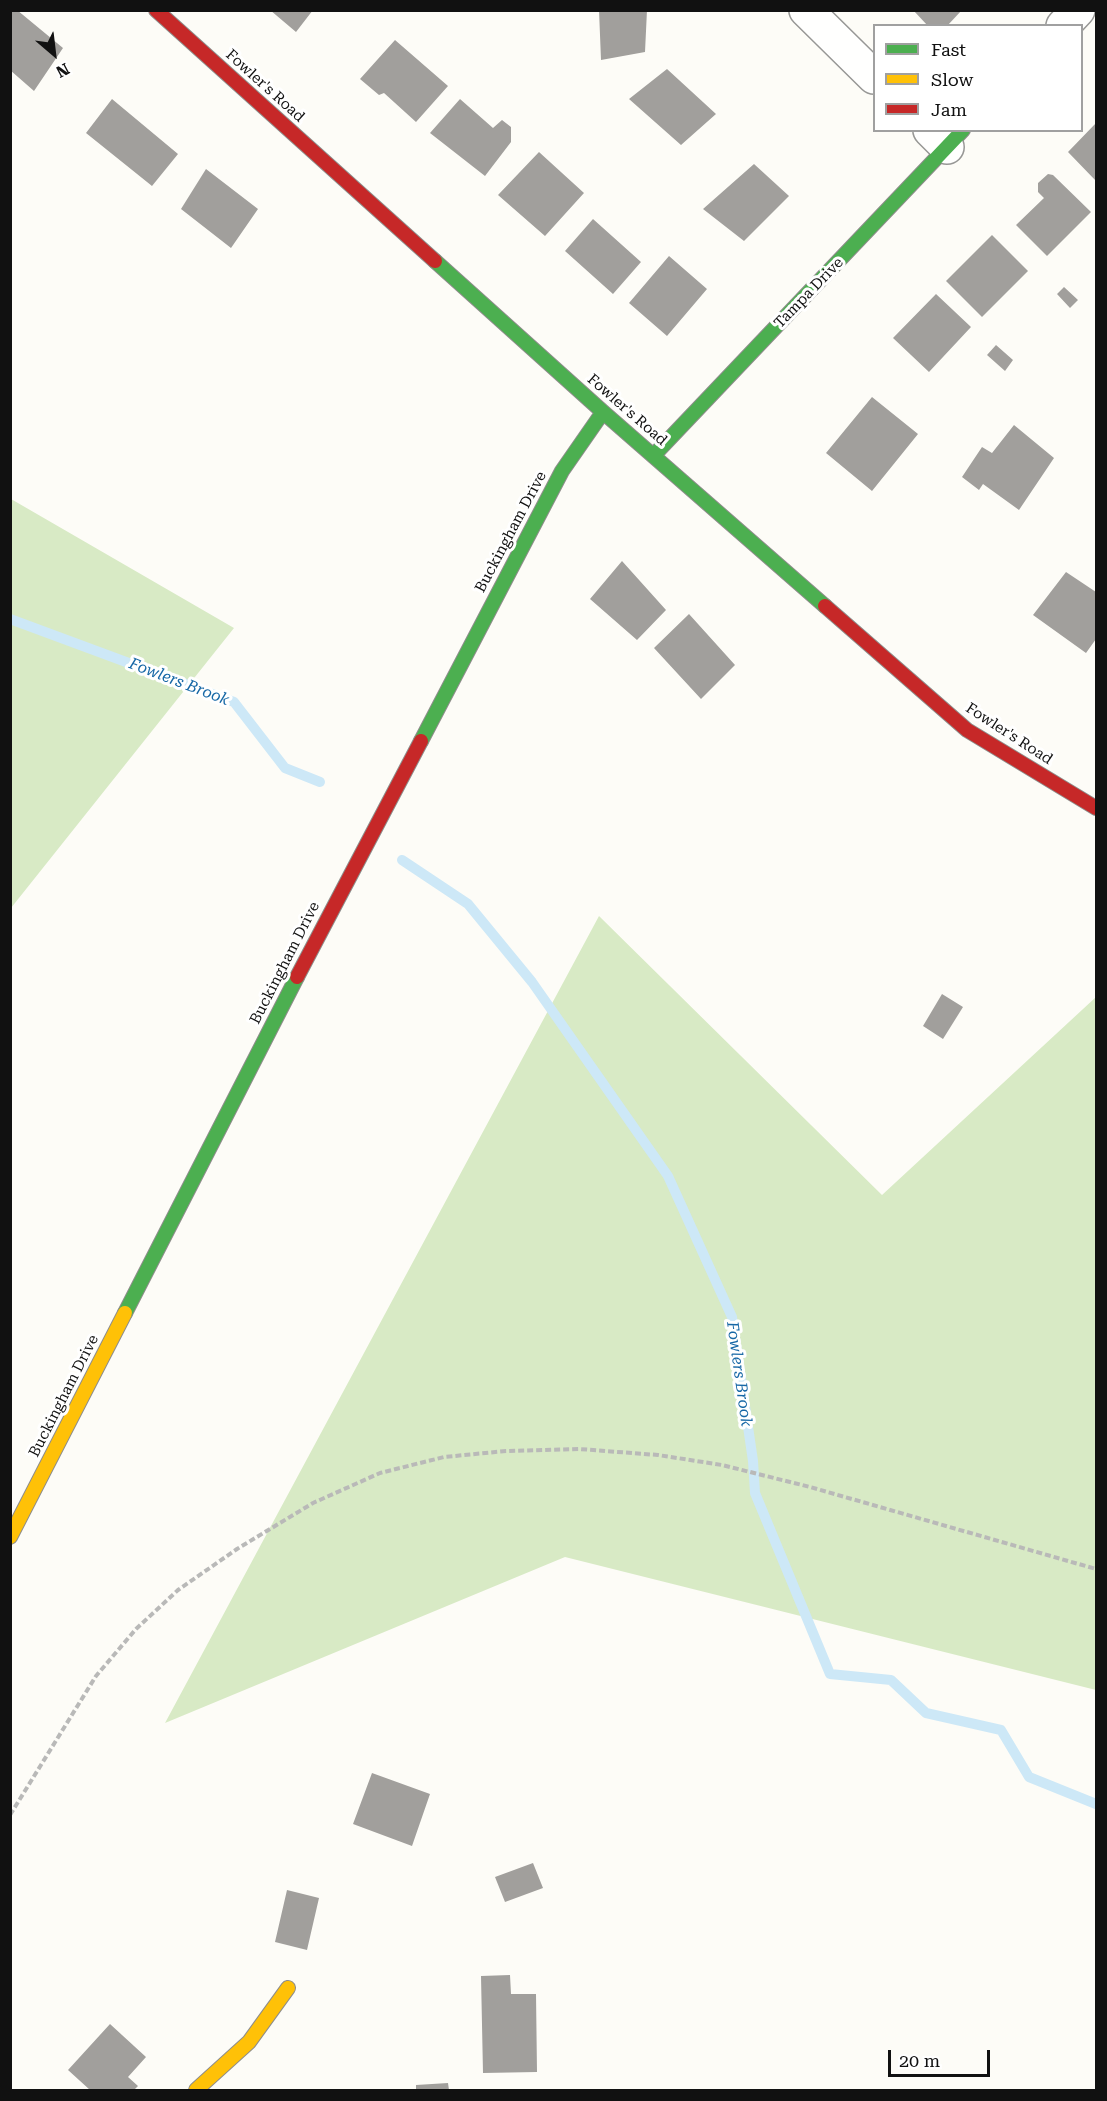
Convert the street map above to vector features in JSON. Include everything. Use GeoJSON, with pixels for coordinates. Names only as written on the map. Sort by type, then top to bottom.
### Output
{"type":"FeatureCollection","features":[{"type":"Feature","properties":{"kind":"street","name":"Fowler's Road"},"geometry":{"type":"LineString","coordinates":[[156,10],[603,412],[968,730],[1096,808]]}},
{"type":"Feature","properties":{"kind":"street"},"geometry":{"type":"LineString","coordinates":[[806,10],[873,76]]}},
{"type":"Feature","properties":{"kind":"street"},"geometry":{"type":"LineString","coordinates":[[1065,24],[1078,10]]}},
{"type":"Feature","properties":{"kind":"street","name":"Tampa Drive"},"geometry":{"type":"LineString","coordinates":[[654,455],[947,136]]}},
{"type":"Feature","properties":{"kind":"street","name":"Buckingham Drive"},"geometry":{"type":"LineString","coordinates":[[10,1537],[328,916],[556,482],[603,412]]}},
{"type":"Feature","properties":{"kind":"street"},"geometry":{"type":"LineString","coordinates":[[196,2091],[249,2042],[288,1988]]}},
{"type":"Feature","properties":{"kind":"path"},"geometry":{"type":"LineString","coordinates":[[10,1815],[96,1676],[136,1629],[178,1590],[237,1549],[313,1503],[380,1473],[444,1457],[506,1451],[579,1449],[658,1455],[722,1465],[810,1487],[1096,1569]]}},
{"type":"Feature","properties":{"kind":"green space"},"geometry":{"type":"Polygon","coordinates":[[[11,499],[234,628],[11,908],[11,499]]]}},
{"type":"Feature","properties":{"kind":"green space"},"geometry":{"type":"Polygon","coordinates":[[[599,916],[882,1195],[1096,997],[1096,1690],[565,1557],[165,1723],[599,916]]]}},
{"type":"Feature","properties":{"kind":"building"},"geometry":{"type":"Polygon","coordinates":[[[10,10],[17,10],[63,48],[34,91],[10,70],[10,10]]]}},
{"type":"Feature","properties":{"kind":"building"},"geometry":{"type":"Polygon","coordinates":[[[270,10],[313,10],[296,32],[270,10]]]}},
{"type":"Feature","properties":{"kind":"building"},"geometry":{"type":"Polygon","coordinates":[[[599,10],[647,10],[645,52],[601,60],[599,10]]]}},
{"type":"Feature","properties":{"kind":"building"},"geometry":{"type":"Polygon","coordinates":[[[913,10],[962,10],[949,24],[926,24],[913,10]]]}},
{"type":"Feature","properties":{"kind":"building"},"geometry":{"type":"Polygon","coordinates":[[[395,40],[448,86],[416,122],[384,93],[379,95],[360,79],[395,40]]]}},
{"type":"Feature","properties":{"kind":"building"},"geometry":{"type":"Polygon","coordinates":[[[667,69],[716,114],[681,145],[629,99],[667,69]]]}},
{"type":"Feature","properties":{"kind":"building"},"geometry":{"type":"Polygon","coordinates":[[[112,99],[178,154],[152,186],[86,133],[112,99]]]}},
{"type":"Feature","properties":{"kind":"building"},"geometry":{"type":"Polygon","coordinates":[[[460,99],[493,128],[502,120],[511,127],[511,142],[485,176],[430,133],[460,99]]]}},
{"type":"Feature","properties":{"kind":"building"},"geometry":{"type":"Polygon","coordinates":[[[1096,123],[1096,181],[1068,152],[1096,123]]]}},
{"type":"Feature","properties":{"kind":"building"},"geometry":{"type":"Polygon","coordinates":[[[539,152],[584,193],[545,236],[498,195],[539,152]]]}},
{"type":"Feature","properties":{"kind":"building"},"geometry":{"type":"Polygon","coordinates":[[[754,164],[789,196],[744,241],[703,209],[754,164]]]}},
{"type":"Feature","properties":{"kind":"building"},"geometry":{"type":"Polygon","coordinates":[[[206,169],[258,209],[231,248],[181,209],[206,169]]]}},
{"type":"Feature","properties":{"kind":"building"},"geometry":{"type":"Polygon","coordinates":[[[1048,174],[1053,175],[1091,212],[1047,256],[1016,225],[1044,198],[1038,192],[1038,183],[1048,174]]]}},
{"type":"Feature","properties":{"kind":"building"},"geometry":{"type":"Polygon","coordinates":[[[593,219],[641,262],[613,294],[565,251],[593,219]]]}},
{"type":"Feature","properties":{"kind":"building"},"geometry":{"type":"Polygon","coordinates":[[[992,235],[1028,271],[982,317],[946,281],[992,235]]]}},
{"type":"Feature","properties":{"kind":"building"},"geometry":{"type":"Polygon","coordinates":[[[669,256],[707,289],[667,336],[629,303],[669,256]]]}},
{"type":"Feature","properties":{"kind":"building"},"geometry":{"type":"Polygon","coordinates":[[[1064,287],[1078,300],[1070,308],[1057,294],[1064,287]]]}},
{"type":"Feature","properties":{"kind":"building"},"geometry":{"type":"Polygon","coordinates":[[[936,294],[971,327],[929,372],[893,338],[936,294]]]}},
{"type":"Feature","properties":{"kind":"building"},"geometry":{"type":"Polygon","coordinates":[[[996,345],[1013,360],[1005,371],[987,355],[996,345]]]}},
{"type":"Feature","properties":{"kind":"building"},"geometry":{"type":"Polygon","coordinates":[[[872,397],[918,434],[872,491],[826,453],[872,397]]]}},
{"type":"Feature","properties":{"kind":"building"},"geometry":{"type":"Polygon","coordinates":[[[1014,425],[1054,458],[1019,510],[983,484],[979,490],[962,477],[982,447],[992,453],[1014,425]]]}},
{"type":"Feature","properties":{"kind":"building"},"geometry":{"type":"Polygon","coordinates":[[[622,561],[666,610],[637,640],[590,599],[622,561]]]}},
{"type":"Feature","properties":{"kind":"building"},"geometry":{"type":"Polygon","coordinates":[[[1066,572],[1096,592],[1096,639],[1086,653],[1033,615],[1066,572]]]}},
{"type":"Feature","properties":{"kind":"building"},"geometry":{"type":"Polygon","coordinates":[[[689,614],[735,665],[701,699],[654,648],[689,614]]]}},
{"type":"Feature","properties":{"kind":"building"},"geometry":{"type":"Polygon","coordinates":[[[942,994],[963,1007],[943,1039],[923,1026],[942,994]]]}},
{"type":"Feature","properties":{"kind":"building"},"geometry":{"type":"Polygon","coordinates":[[[372,1773],[430,1794],[412,1846],[353,1824],[372,1773]]]}},
{"type":"Feature","properties":{"kind":"building"},"geometry":{"type":"Polygon","coordinates":[[[533,1863],[543,1888],[505,1902],[495,1877],[533,1863]]]}},
{"type":"Feature","properties":{"kind":"building"},"geometry":{"type":"Polygon","coordinates":[[[287,1890],[319,1898],[307,1950],[275,1942],[287,1890]]]}},
{"type":"Feature","properties":{"kind":"building"},"geometry":{"type":"Polygon","coordinates":[[[510,1975],[511,1994],[536,1994],[537,2072],[483,2073],[481,1976],[510,1975]]]}},
{"type":"Feature","properties":{"kind":"building"},"geometry":{"type":"Polygon","coordinates":[[[110,2024],[146,2057],[128,2077],[138,2086],[134,2090],[90,2090],[68,2070],[110,2024]]]}},
{"type":"Feature","properties":{"kind":"building"},"geometry":{"type":"Polygon","coordinates":[[[448,2083],[449,2090],[416,2090],[416,2085],[448,2083]]]}},
{"type":"Feature","properties":{"kind":"waterway","name":"Fowlers Brook"},"geometry":{"type":"LineString","coordinates":[[10,619],[234,702],[285,768],[320,782]]}},
{"type":"Feature","properties":{"kind":"waterway","name":"Fowlers Brook"},"geometry":{"type":"LineString","coordinates":[[402,860],[468,904],[532,982],[668,1176],[732,1317],[753,1461],[755,1493],[830,1674],[891,1680],[926,1713],[1001,1730],[1029,1777],[1096,1804]]}},
{"type":"Feature","properties":{"kind":"traffic: fast"},"geometry":{"type":"LineString","coordinates":[[654,455],[961,132]]}},
{"type":"Feature","properties":{"kind":"traffic: fast"},"geometry":{"type":"LineString","coordinates":[[435,261],[825,606]]}},
{"type":"Feature","properties":{"kind":"traffic: fast"},"geometry":{"type":"LineString","coordinates":[[421,741],[562,471],[603,412]]}},
{"type":"Feature","properties":{"kind":"traffic: fast"},"geometry":{"type":"LineString","coordinates":[[125,1313],[297,977]]}},
{"type":"Feature","properties":{"kind":"traffic: slow"},"geometry":{"type":"LineString","coordinates":[[10,1537],[125,1313]]}},
{"type":"Feature","properties":{"kind":"traffic: slow"},"geometry":{"type":"LineString","coordinates":[[196,2090],[249,2042],[288,1988]]}},
{"type":"Feature","properties":{"kind":"traffic: jam"},"geometry":{"type":"LineString","coordinates":[[156,10],[435,261]]}},
{"type":"Feature","properties":{"kind":"traffic: jam"},"geometry":{"type":"LineString","coordinates":[[825,606],[967,730],[1096,808]]}},
{"type":"Feature","properties":{"kind":"traffic: jam"},"geometry":{"type":"LineString","coordinates":[[297,977],[421,741]]}}]}
